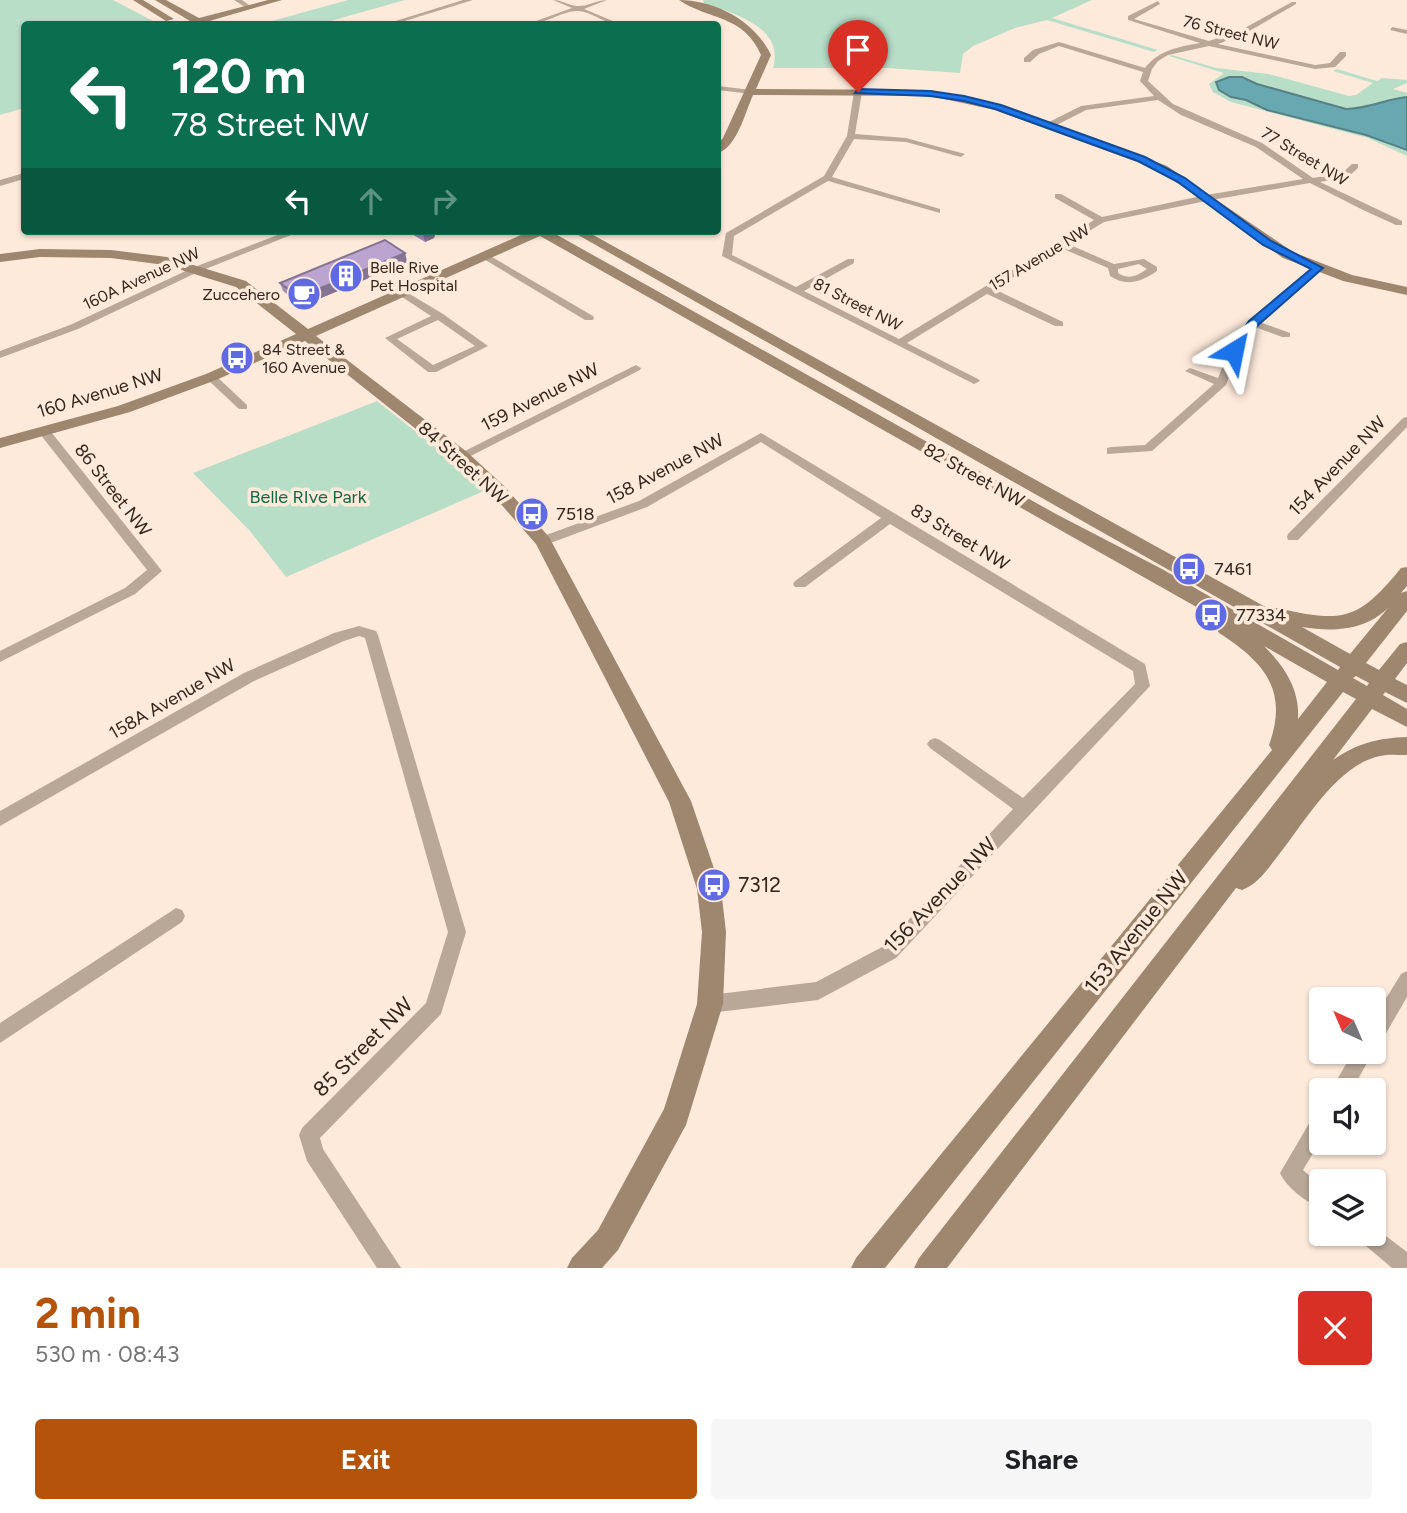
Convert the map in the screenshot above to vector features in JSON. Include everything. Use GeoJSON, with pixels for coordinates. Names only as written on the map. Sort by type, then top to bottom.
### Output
{"type":"FeatureCollection","features":[{"type":"Feature","properties":{"kind":"main road"},"geometry":{"type":"LineString","coordinates":[[137,0],[174,21]]}},
{"type":"Feature","properties":{"kind":"main road"},"geometry":{"type":"LineString","coordinates":[[159,0],[191,21]]}},
{"type":"Feature","properties":{"kind":"main road"},"geometry":{"type":"LineString","coordinates":[[206,21],[278,0]]}},
{"type":"Feature","properties":{"kind":"main road"},"geometry":{"type":"LineString","coordinates":[[685,0],[743,25],[757,36],[766,55],[751,92],[723,139]]}},
{"type":"Feature","properties":{"kind":"main road"},"geometry":{"type":"LineString","coordinates":[[751,92],[930,93],[964,99],[1050,125],[1163,168],[1267,243],[1318,268],[1348,278],[1407,291]]}},
{"type":"Feature","properties":{"kind":"main road","name":"160 Avenue NW"},"geometry":{"type":"LineString","coordinates":[[0,443],[124,409],[211,377],[532,235]]}},
{"type":"Feature","properties":{"kind":"main road","name":"82 Street NW"},"geometry":{"type":"LineString","coordinates":[[548,235],[1050,518],[1346,672],[1376,689],[1407,719]]}},
{"type":"Feature","properties":{"kind":"main road","name":"82 Street NW"},"geometry":{"type":"LineString","coordinates":[[584,235],[1245,604],[1346,672]]}},
{"type":"Feature","properties":{"kind":"main road","name":"84 Street NW"},"geometry":{"type":"LineString","coordinates":[[0,258],[40,253],[111,254],[167,261],[241,284],[461,456],[498,490],[543,541],[680,802],[709,889],[714,932],[710,1004]]}},
{"type":"Feature","properties":{"kind":"main road"},"geometry":{"type":"LineString","coordinates":[[1050,518],[1115,564],[1238,635],[1275,669],[1285,686],[1288,716],[1285,735],[1272,763]]}},
{"type":"Feature","properties":{"kind":"main road"},"geometry":{"type":"LineString","coordinates":[[1245,604],[1301,620],[1328,623],[1354,620],[1373,611],[1407,573]]}},
{"type":"Feature","properties":{"kind":"main road","name":"153 Avenue NW"},"geometry":{"type":"LineString","coordinates":[[866,1268],[1407,598]]}},
{"type":"Feature","properties":{"kind":"main road","name":"153 Avenue NW"},"geometry":{"type":"LineString","coordinates":[[929,1268],[1407,649]]}},
{"type":"Feature","properties":{"kind":"main road","name":"82 Street NW"},"geometry":{"type":"LineString","coordinates":[[1376,689],[1407,695]]}},
{"type":"Feature","properties":{"kind":"main road"},"geometry":{"type":"LineString","coordinates":[[1203,912],[1245,878],[1327,778],[1349,759],[1369,749],[1392,744],[1407,746]]}},
{"type":"Feature","properties":{"kind":"main road"},"geometry":{"type":"LineString","coordinates":[[582,1268],[608,1240],[676,1115],[710,1004]]}},
{"type":"Feature","properties":{"kind":"street"},"geometry":{"type":"LineString","coordinates":[[237,0],[250,8]]}},
{"type":"Feature","properties":{"kind":"street"},"geometry":{"type":"LineString","coordinates":[[400,21],[470,0]]}},
{"type":"Feature","properties":{"kind":"street"},"geometry":{"type":"LineString","coordinates":[[556,0],[610,21]]}},
{"type":"Feature","properties":{"kind":"street"},"geometry":{"type":"LineString","coordinates":[[540,21],[604,0]]}},
{"type":"Feature","properties":{"kind":"street"},"geometry":{"type":"LineString","coordinates":[[1050,125],[1091,106],[1157,98],[1144,80],[1145,70],[1158,56],[1173,50],[1225,39],[1290,1]]}},
{"type":"Feature","properties":{"kind":"street","name":"76 Street NW"},"geometry":{"type":"LineString","coordinates":[[1158,4],[1130,17],[1131,20],[1228,49],[1325,68],[1343,54]]}},
{"type":"Feature","properties":{"kind":"street"},"geometry":{"type":"LineString","coordinates":[[1392,29],[1407,32]]}},
{"type":"Feature","properties":{"kind":"street"},"geometry":{"type":"LineString","coordinates":[[1027,60],[1036,52],[1059,44],[1145,70]]}},
{"type":"Feature","properties":{"kind":"street"},"geometry":{"type":"LineString","coordinates":[[721,88],[751,92]]}},
{"type":"Feature","properties":{"kind":"street"},"geometry":{"type":"LineString","coordinates":[[858,92],[851,136],[827,178],[937,211]]}},
{"type":"Feature","properties":{"kind":"street","name":"77 Street NW"},"geometry":{"type":"LineString","coordinates":[[1157,98],[1188,117],[1257,144],[1313,181],[1399,223]]}},
{"type":"Feature","properties":{"kind":"street"},"geometry":{"type":"LineString","coordinates":[[851,136],[906,140],[961,154]]}},
{"type":"Feature","properties":{"kind":"street","name":"157 Avenue NW"},"geometry":{"type":"LineString","coordinates":[[899,343],[1101,220],[1206,198],[1345,175],[1355,166]]}},
{"type":"Feature","properties":{"kind":"street"},"geometry":{"type":"LineString","coordinates":[[0,183],[21,177]]}},
{"type":"Feature","properties":{"kind":"street","name":"81 Street NW"},"geometry":{"type":"LineString","coordinates":[[827,178],[729,235],[727,256],[974,381]]}},
{"type":"Feature","properties":{"kind":"street"},"geometry":{"type":"LineString","coordinates":[[1058,196],[1101,220]]}},
{"type":"Feature","properties":{"kind":"street","name":"160A Avenue NW"},"geometry":{"type":"LineString","coordinates":[[0,355],[74,327],[195,270],[286,235]]}},
{"type":"Feature","properties":{"kind":"street"},"geometry":{"type":"LineString","coordinates":[[1059,244],[1113,267]]}},
{"type":"Feature","properties":{"kind":"street"},"geometry":{"type":"LineString","coordinates":[[485,256],[589,318]]}},
{"type":"Feature","properties":{"kind":"street"},"geometry":{"type":"LineString","coordinates":[[796,290],[851,261]]}},
{"type":"Feature","properties":{"kind":"street"},"geometry":{"type":"LineString","coordinates":[[1111,451],[1148,448],[1222,383],[1234,351],[1253,323],[1318,268]]}},
{"type":"Feature","properties":{"kind":"street"},"geometry":{"type":"LineString","coordinates":[[985,289],[1059,324]]}},
{"type":"Feature","properties":{"kind":"street"},"geometry":{"type":"LineString","coordinates":[[402,293],[439,316],[483,346],[432,370],[390,338],[439,316]]}},
{"type":"Feature","properties":{"kind":"street"},"geometry":{"type":"LineString","coordinates":[[1253,323],[1286,335]]}},
{"type":"Feature","properties":{"kind":"street","name":"159 Avenue NW"},"geometry":{"type":"LineString","coordinates":[[461,456],[636,368]]}},
{"type":"Feature","properties":{"kind":"street"},"geometry":{"type":"LineString","coordinates":[[1190,371],[1222,383]]}},
{"type":"Feature","properties":{"kind":"street"},"geometry":{"type":"LineString","coordinates":[[211,377],[243,407]]}},
{"type":"Feature","properties":{"kind":"street","name":"154 Avenue NW"},"geometry":{"type":"LineString","coordinates":[[1293,537],[1407,420]]}},
{"type":"Feature","properties":{"kind":"street","name":"86 Street NW"},"geometry":{"type":"LineString","coordinates":[[0,657],[130,591],[155,571],[44,431]]}},
{"type":"Feature","properties":{"kind":"street","name":"83 Street NW"},"geometry":{"type":"LineString","coordinates":[[761,437],[890,518],[1140,667]]}},
{"type":"Feature","properties":{"kind":"street","name":"158 Avenue NW"},"geometry":{"type":"LineString","coordinates":[[543,541],[643,504],[761,437]]}},
{"type":"Feature","properties":{"kind":"street"},"geometry":{"type":"LineString","coordinates":[[800,584],[890,518]]}},
{"type":"Feature","properties":{"kind":"street","name":"158A Avenue NW"},"geometry":{"type":"LineString","coordinates":[[0,819],[249,677],[339,637],[359,631],[371,635]]}},
{"type":"Feature","properties":{"kind":"street","name":"85 Street NW"},"geometry":{"type":"LineString","coordinates":[[371,635],[457,932],[434,1008],[309,1135],[314,1154],[390,1268]]}},
{"type":"Feature","properties":{"kind":"street","name":"156 Avenue NW"},"geometry":{"type":"LineString","coordinates":[[710,1004],[818,991],[890,952],[1024,807],[1143,686],[1140,667]]}},
{"type":"Feature","properties":{"kind":"street"},"geometry":{"type":"LineString","coordinates":[[935,744],[1024,807]]}},
{"type":"Feature","properties":{"kind":"street"},"geometry":{"type":"LineString","coordinates":[[0,1034],[176,916]]}},
{"type":"Feature","properties":{"kind":"street"},"geometry":{"type":"LineString","coordinates":[[1386,1015],[1407,981]]}},
{"type":"Feature","properties":{"kind":"street"},"geometry":{"type":"LineString","coordinates":[[1309,1142],[1290,1173],[1309,1188]]}},
{"type":"Feature","properties":{"kind":"street"},"geometry":{"type":"LineString","coordinates":[[1382,1246],[1407,1266]]}},
{"type":"Feature","properties":{"kind":"green space"},"geometry":{"type":"Polygon","coordinates":[[[0,0],[113,0],[153,21],[21,21],[21,109],[0,115],[0,0]]]}},
{"type":"Feature","properties":{"kind":"green space"},"geometry":{"type":"Polygon","coordinates":[[[348,0],[405,0],[331,21],[272,21],[348,0]]]}},
{"type":"Feature","properties":{"kind":"green space"},"geometry":{"type":"Polygon","coordinates":[[[703,0],[1092,0],[1052,18],[1158,50],[1154,52],[1047,20],[1015,28],[973,46],[963,54],[960,73],[887,68],[773,68],[775,54],[772,42],[764,32],[754,24],[704,3],[703,0]]]}},
{"type":"Feature","properties":{"kind":"green space"},"geometry":{"type":"Polygon","coordinates":[[[1169,56],[1216,68],[1269,74],[1349,96],[1356,95],[1373,83],[1333,71],[1337,69],[1377,81],[1382,78],[1407,80],[1407,83],[1393,89],[1407,93],[1407,156],[1368,138],[1231,102],[1213,92],[1209,84],[1224,73],[1169,56]]]}},
{"type":"Feature","properties":{"kind":"green space","name":"Belle RIve Park"},"geometry":{"type":"Polygon","coordinates":[[[377,401],[449,458],[484,491],[286,577],[250,531],[193,473],[377,401]]]}},
{"type":"Feature","properties":{"kind":"water"},"geometry":{"type":"Polygon","coordinates":[[[1229,77],[1242,77],[1257,84],[1346,109],[1407,97],[1407,150],[1366,135],[1267,110],[1246,100],[1231,97],[1219,90],[1216,82],[1229,77]]]}},
{"type":"Feature","properties":{"kind":"building"},"geometry":{"type":"Polygon","coordinates":[[[385,240],[405,253],[299,297],[280,283],[385,240]]]}},
{"type":"Feature","properties":{"kind":"place","name":"Belle Rive Pet Hospital"},"geometry":{"type":"Point","coordinates":[346,276]}},
{"type":"Feature","properties":{"kind":"place","name":"Zuccehero"},"geometry":{"type":"Point","coordinates":[304,294]}},
{"type":"Feature","properties":{"kind":"place","name":"84 Street & 160 Avenue"},"geometry":{"type":"Point","coordinates":[237,358]}},
{"type":"Feature","properties":{"kind":"place","name":"7518"},"geometry":{"type":"Point","coordinates":[532,514]}},
{"type":"Feature","properties":{"kind":"place","name":"7461"},"geometry":{"type":"Point","coordinates":[1189,569]}},
{"type":"Feature","properties":{"kind":"place","name":"77334"},"geometry":{"type":"Point","coordinates":[1211,615]}},
{"type":"Feature","properties":{"kind":"place","name":"7312"},"geometry":{"type":"Point","coordinates":[714,885]}},
{"type":"Feature","properties":{"kind":"route"},"geometry":{"type":"LineString","coordinates":[[858,92],[930,93],[998,107],[1141,159],[1163,168],[1181,180],[1267,243],[1318,268],[1253,323],[1234,351]]}}]}
